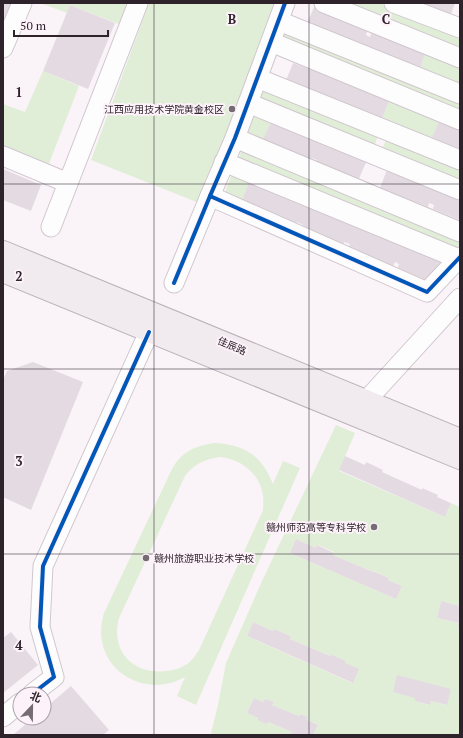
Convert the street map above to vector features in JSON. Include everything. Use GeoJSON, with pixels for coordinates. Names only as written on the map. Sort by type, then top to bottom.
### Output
{"type":"FeatureCollection","features":[{"type":"Feature","properties":{"kind":"main road","name":"佳辰路"},"geometry":{"type":"LineString","coordinates":[[3,252],[460,440]]}},
{"type":"Feature","properties":{"kind":"main road","name":"佳辰路"},"geometry":{"type":"LineString","coordinates":[[3,271],[460,458]]}},
{"type":"Feature","properties":{"kind":"street"},"geometry":{"type":"LineString","coordinates":[[4,44],[22,3]]}},
{"type":"Feature","properties":{"kind":"street"},"geometry":{"type":"LineString","coordinates":[[51,227],[138,3]]}},
{"type":"Feature","properties":{"kind":"street"},"geometry":{"type":"LineString","coordinates":[[174,283],[235,138],[285,3]]}},
{"type":"Feature","properties":{"kind":"street"},"geometry":{"type":"LineString","coordinates":[[324,3],[460,58]]}},
{"type":"Feature","properties":{"kind":"street"},"geometry":{"type":"LineString","coordinates":[[394,3],[460,28]]}},
{"type":"Feature","properties":{"kind":"street"},"geometry":{"type":"LineString","coordinates":[[279,20],[460,94]]}},
{"type":"Feature","properties":{"kind":"street"},"geometry":{"type":"LineString","coordinates":[[271,42],[460,120]]}},
{"type":"Feature","properties":{"kind":"street"},"geometry":{"type":"LineString","coordinates":[[257,78],[460,160]]}},
{"type":"Feature","properties":{"kind":"street"},"geometry":{"type":"LineString","coordinates":[[248,104],[460,190]]}},
{"type":"Feature","properties":{"kind":"street"},"geometry":{"type":"LineString","coordinates":[[235,138],[460,232]]}},
{"type":"Feature","properties":{"kind":"street"},"geometry":{"type":"LineString","coordinates":[[3,156],[68,184]]}},
{"type":"Feature","properties":{"kind":"street"},"geometry":{"type":"LineString","coordinates":[[210,196],[427,292],[459,258],[224,162]]}},
{"type":"Feature","properties":{"kind":"street"},"geometry":{"type":"LineString","coordinates":[[365,402],[460,298]]}},
{"type":"Feature","properties":{"kind":"street"},"geometry":{"type":"LineString","coordinates":[[42,686],[54,677],[40,627],[43,566],[149,332]]}},
{"type":"Feature","properties":{"kind":"street"},"geometry":{"type":"LineString","coordinates":[[3,717],[12,710]]}},
{"type":"Feature","properties":{"kind":"green space"},"geometry":{"type":"Polygon","coordinates":[[[40,3],[132,3],[124,26],[70,5],[67,13],[40,3]]]}},
{"type":"Feature","properties":{"kind":"green space"},"geometry":{"type":"Polygon","coordinates":[[[149,3],[278,3],[199,203],[91,160],[149,3]]]}},
{"type":"Feature","properties":{"kind":"green space"},"geometry":{"type":"Polygon","coordinates":[[[342,3],[379,3],[460,35],[460,50],[342,3]]]}},
{"type":"Feature","properties":{"kind":"green space"},"geometry":{"type":"Polygon","coordinates":[[[284,30],[460,103],[460,113],[280,39],[284,30]]]}},
{"type":"Feature","properties":{"kind":"green space"},"geometry":{"type":"Polygon","coordinates":[[[426,52],[460,66],[460,82],[458,86],[419,71],[426,52]]]}},
{"type":"Feature","properties":{"kind":"green space"},"geometry":{"type":"Polygon","coordinates":[[[43,71],[79,86],[48,166],[3,148],[3,104],[25,112],[43,71]]]}},
{"type":"Feature","properties":{"kind":"green space"},"geometry":{"type":"Polygon","coordinates":[[[263,89],[379,133],[374,147],[257,103],[263,89]]]}},
{"type":"Feature","properties":{"kind":"green space"},"geometry":{"type":"Polygon","coordinates":[[[389,101],[439,121],[431,140],[381,121],[389,101]]]}},
{"type":"Feature","properties":{"kind":"green space"},"geometry":{"type":"Polygon","coordinates":[[[253,114],[271,122],[262,141],[244,133],[253,114]]]}},
{"type":"Feature","properties":{"kind":"green space"},"geometry":{"type":"Polygon","coordinates":[[[387,138],[460,169],[460,182],[382,149],[387,138]]]}},
{"type":"Feature","properties":{"kind":"green space"},"geometry":{"type":"Polygon","coordinates":[[[242,149],[460,243],[460,250],[237,163],[242,149]]]}},
{"type":"Feature","properties":{"kind":"green space"},"geometry":{"type":"Polygon","coordinates":[[[232,174],[249,182],[241,203],[223,197],[232,174]]]}},
{"type":"Feature","properties":{"kind":"green space","name":"赣州师范高等专科学校"},"geometry":{"type":"Polygon","coordinates":[[[336,425],[355,433],[339,471],[445,517],[451,503],[460,507],[460,606],[441,601],[437,618],[459,623],[460,735],[313,735],[318,725],[307,720],[308,717],[300,714],[299,716],[272,705],[273,702],[265,699],[263,702],[254,698],[247,713],[258,718],[257,719],[292,732],[294,735],[213,735],[211,733],[226,663],[262,581],[336,425]],[[296,539],[290,553],[396,599],[402,586],[388,580],[389,578],[333,555],[334,552],[318,545],[316,548],[296,539]],[[253,622],[247,636],[352,683],[345,663],[346,661],[290,639],[291,636],[274,629],[273,631],[253,622]],[[451,689],[415,698],[415,701],[429,705],[431,701],[446,705],[451,689]]]}},
{"type":"Feature","properties":{"kind":"green space"},"geometry":{"type":"Polygon","coordinates":[[[208,444],[226,444],[244,449],[258,459],[264,466],[273,484],[283,461],[300,468],[196,705],[177,696],[185,677],[168,684],[151,685],[135,681],[122,674],[111,662],[104,648],[101,631],[104,613],[172,469],[180,458],[190,450],[208,444]],[[220,457],[209,459],[196,465],[185,476],[119,618],[117,630],[118,641],[122,651],[127,659],[144,669],[155,671],[172,670],[189,663],[194,657],[199,650],[263,510],[263,493],[260,484],[252,472],[240,463],[220,457]]]}},
{"type":"Feature","properties":{"kind":"building"},"geometry":{"type":"Polygon","coordinates":[[[3,3],[16,3],[9,23],[3,21],[3,3]]]}},
{"type":"Feature","properties":{"kind":"building"},"geometry":{"type":"Polygon","coordinates":[[[407,3],[455,3],[450,17],[407,3]]]}},
{"type":"Feature","properties":{"kind":"building"},"geometry":{"type":"Polygon","coordinates":[[[70,5],[115,23],[88,89],[43,71],[70,5]]]}},
{"type":"Feature","properties":{"kind":"building"},"geometry":{"type":"Polygon","coordinates":[[[314,7],[368,28],[366,35],[370,37],[372,31],[426,52],[419,71],[306,26],[314,7]]]}},
{"type":"Feature","properties":{"kind":"building"},"geometry":{"type":"Polygon","coordinates":[[[293,63],[312,70],[313,67],[328,73],[327,76],[389,101],[381,121],[338,104],[340,100],[335,99],[333,102],[285,83],[293,63]]]}},
{"type":"Feature","properties":{"kind":"building"},"geometry":{"type":"Polygon","coordinates":[[[439,121],[460,126],[460,152],[431,140],[439,121]]]}},
{"type":"Feature","properties":{"kind":"building"},"geometry":{"type":"Polygon","coordinates":[[[271,122],[367,160],[358,181],[315,164],[317,160],[312,158],[310,162],[262,141],[271,122]]]}},
{"type":"Feature","properties":{"kind":"building"},"geometry":{"type":"Polygon","coordinates":[[[388,167],[460,192],[460,220],[433,209],[434,205],[429,203],[428,207],[380,188],[388,167]]]}},
{"type":"Feature","properties":{"kind":"building"},"geometry":{"type":"Polygon","coordinates":[[[3,169],[41,185],[31,211],[3,200],[3,169]]]}},
{"type":"Feature","properties":{"kind":"building"},"geometry":{"type":"Polygon","coordinates":[[[249,182],[312,204],[444,263],[435,285],[397,269],[399,264],[395,262],[393,267],[348,248],[350,244],[344,242],[343,246],[302,229],[303,225],[297,222],[296,226],[241,203],[249,182]]]}},
{"type":"Feature","properties":{"kind":"building"},"geometry":{"type":"Polygon","coordinates":[[[33,362],[83,382],[31,510],[3,497],[3,380],[7,371],[33,362]]]}},
{"type":"Feature","properties":{"kind":"building"},"geometry":{"type":"Polygon","coordinates":[[[345,456],[365,465],[366,462],[383,470],[382,472],[422,490],[422,488],[438,495],[437,497],[451,503],[445,517],[339,470],[345,456]]]}},
{"type":"Feature","properties":{"kind":"building"},"geometry":{"type":"Polygon","coordinates":[[[296,539],[316,548],[317,545],[334,553],[333,555],[389,578],[388,580],[402,586],[396,599],[290,553],[296,539]]]}},
{"type":"Feature","properties":{"kind":"building"},"geometry":{"type":"Polygon","coordinates":[[[441,601],[460,606],[460,627],[458,627],[459,623],[437,618],[441,601]]]}},
{"type":"Feature","properties":{"kind":"building"},"geometry":{"type":"Polygon","coordinates":[[[253,622],[273,631],[274,629],[291,636],[290,639],[346,661],[345,663],[359,669],[353,683],[247,636],[253,622]]]}},
{"type":"Feature","properties":{"kind":"building"},"geometry":{"type":"Polygon","coordinates":[[[11,632],[38,665],[3,693],[3,638],[11,632]]]}},
{"type":"Feature","properties":{"kind":"building"},"geometry":{"type":"Polygon","coordinates":[[[397,675],[451,689],[447,705],[431,701],[430,705],[415,701],[415,698],[393,692],[397,675]]]}},
{"type":"Feature","properties":{"kind":"building"},"geometry":{"type":"Polygon","coordinates":[[[71,686],[109,730],[103,735],[13,735],[24,726],[52,726],[52,702],[71,686]]]}},
{"type":"Feature","properties":{"kind":"building"},"geometry":{"type":"Polygon","coordinates":[[[254,698],[263,702],[265,699],[274,702],[272,705],[299,716],[300,714],[308,717],[307,720],[318,725],[313,735],[294,735],[291,734],[292,732],[268,722],[267,724],[257,720],[258,718],[247,713],[254,698]]]}},
{"type":"Feature","properties":{"kind":"cycle path"},"geometry":{"type":"LineString","coordinates":[[174,283],[235,138],[285,3]]}},
{"type":"Feature","properties":{"kind":"cycle path"},"geometry":{"type":"LineString","coordinates":[[210,196],[427,292],[460,257]]}},
{"type":"Feature","properties":{"kind":"cycle path"},"geometry":{"type":"LineString","coordinates":[[42,686],[54,677],[40,627],[43,566],[149,332]]}},
{"type":"Feature","properties":{"kind":"place","name":"江西应用技术学院黄金校区"},"geometry":{"type":"Point","coordinates":[232,109]}},
{"type":"Feature","properties":{"kind":"place","name":"赣州师范高等专科学校"},"geometry":{"type":"Point","coordinates":[374,527]}},
{"type":"Feature","properties":{"kind":"place","name":"赣州旅游职业技术学校"},"geometry":{"type":"Point","coordinates":[146,558]}}]}
